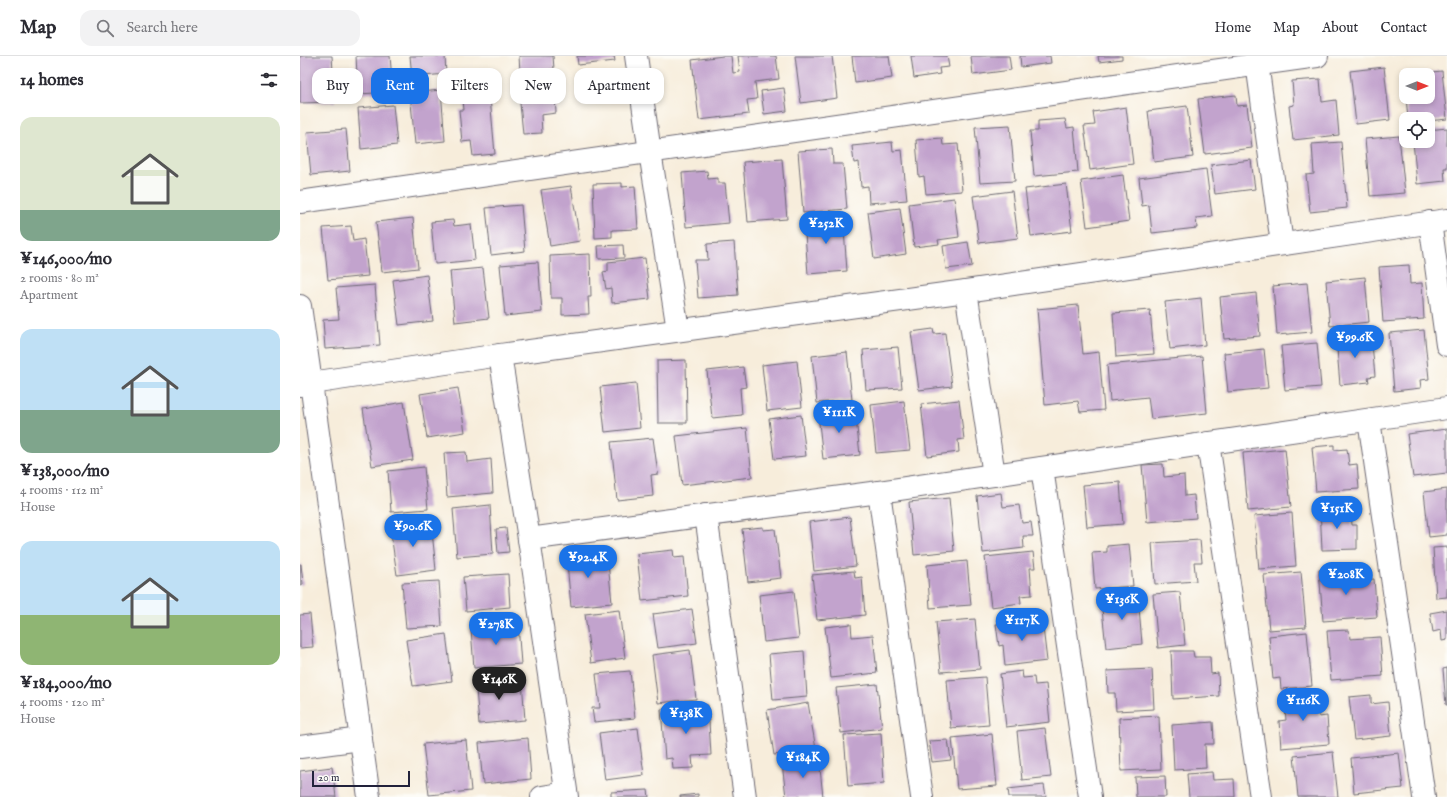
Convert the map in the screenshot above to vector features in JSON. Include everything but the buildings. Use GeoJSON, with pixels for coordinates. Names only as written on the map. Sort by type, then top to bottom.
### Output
{"type":"FeatureCollection","features":[{"type":"Feature","properties":{"kind":"street"},"geometry":{"type":"LineString","coordinates":[[636,56],[678,330]]}},
{"type":"Feature","properties":{"kind":"street"},"geometry":{"type":"LineString","coordinates":[[300,202],[650,152],[1257,60],[1317,56]]}},
{"type":"Feature","properties":{"kind":"street"},"geometry":{"type":"LineString","coordinates":[[1257,60],[1282,244]]}},
{"type":"Feature","properties":{"kind":"street"},"geometry":{"type":"LineString","coordinates":[[306,384],[500,355],[966,291],[1439,221],[1447,345]]}},
{"type":"Feature","properties":{"kind":"street"},"geometry":{"type":"LineString","coordinates":[[966,291],[994,475]]}},
{"type":"Feature","properties":{"kind":"street"},"geometry":{"type":"LineString","coordinates":[[300,306],[306,384],[369,797]]}},
{"type":"Feature","properties":{"kind":"street"},"geometry":{"type":"LineString","coordinates":[[500,355],[529,539],[566,795],[542,797]]}},
{"type":"Feature","properties":{"kind":"street"},"geometry":{"type":"LineString","coordinates":[[529,539],[880,492],[1447,408]]}},
{"type":"Feature","properties":{"kind":"street"},"geometry":{"type":"LineString","coordinates":[[1369,420],[1424,797]]}},
{"type":"Feature","properties":{"kind":"street"},"geometry":{"type":"LineString","coordinates":[[1208,443],[1261,797]]}},
{"type":"Feature","properties":{"kind":"street"},"geometry":{"type":"LineString","coordinates":[[1042,468],[1090,797]]}},
{"type":"Feature","properties":{"kind":"street"},"geometry":{"type":"LineString","coordinates":[[880,492],[922,797]]}},
{"type":"Feature","properties":{"kind":"street"},"geometry":{"type":"LineString","coordinates":[[706,515],[745,797]]}},
{"type":"Feature","properties":{"kind":"street"},"geometry":{"type":"LineString","coordinates":[[300,747],[361,739]]}}]}
